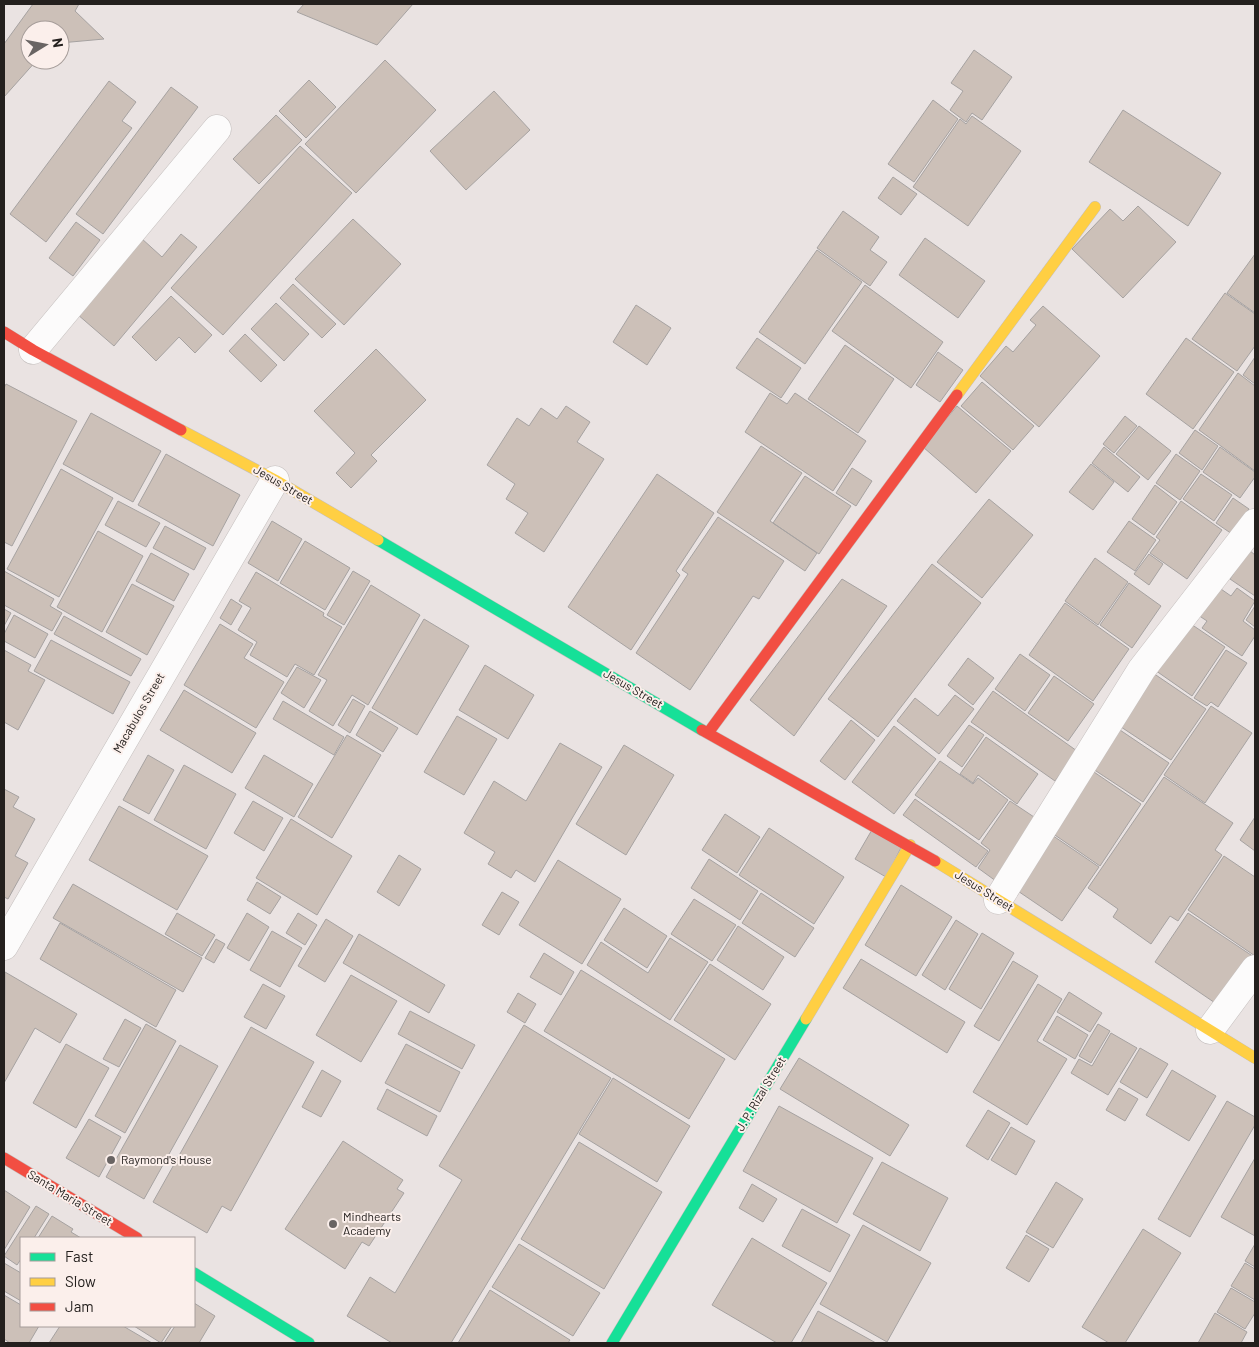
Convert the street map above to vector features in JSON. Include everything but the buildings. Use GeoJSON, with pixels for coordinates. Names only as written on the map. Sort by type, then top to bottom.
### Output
{"type":"FeatureCollection","features":[{"type":"Feature","properties":{"kind":"street"},"geometry":{"type":"LineString","coordinates":[[34,350],[217,129]]}},
{"type":"Feature","properties":{"kind":"street"},"geometry":{"type":"LineString","coordinates":[[708,733],[1095,207]]}},
{"type":"Feature","properties":{"kind":"street","name":"Jesus Street"},"geometry":{"type":"LineString","coordinates":[[4,332],[275,480],[708,733],[910,845],[1255,1058]]}},
{"type":"Feature","properties":{"kind":"street","name":"Macabulos Street"},"geometry":{"type":"LineString","coordinates":[[4,946],[275,480]]}},
{"type":"Feature","properties":{"kind":"street"},"geometry":{"type":"LineString","coordinates":[[998,900],[1142,669],[1255,523]]}},
{"type":"Feature","properties":{"kind":"street","name":"J. P. Rizal Street"},"geometry":{"type":"LineString","coordinates":[[612,1343],[910,845]]}},
{"type":"Feature","properties":{"kind":"street"},"geometry":{"type":"LineString","coordinates":[[1210,1030],[1255,969]]}},
{"type":"Feature","properties":{"kind":"street","name":"Santa Maria Street"},"geometry":{"type":"LineString","coordinates":[[4,1158],[135,1237]]}},
{"type":"Feature","properties":{"kind":"street"},"geometry":{"type":"LineString","coordinates":[[195,1274],[310,1343]]}},
{"type":"Feature","properties":{"kind":"traffic: fast"},"geometry":{"type":"LineString","coordinates":[[378,540],[702,730]]}},
{"type":"Feature","properties":{"kind":"traffic: fast"},"geometry":{"type":"LineString","coordinates":[[612,1343],[806,1019]]}},
{"type":"Feature","properties":{"kind":"traffic: fast"},"geometry":{"type":"LineString","coordinates":[[195,1274],[309,1343]]}},
{"type":"Feature","properties":{"kind":"traffic: slow"},"geometry":{"type":"LineString","coordinates":[[957,395],[1095,207]]}},
{"type":"Feature","properties":{"kind":"traffic: slow"},"geometry":{"type":"LineString","coordinates":[[181,430],[275,480],[378,540]]}},
{"type":"Feature","properties":{"kind":"traffic: slow"},"geometry":{"type":"LineString","coordinates":[[806,1019],[910,845]]}},
{"type":"Feature","properties":{"kind":"traffic: slow"},"geometry":{"type":"LineString","coordinates":[[935,861],[1255,1058]]}},
{"type":"Feature","properties":{"kind":"traffic: jam"},"geometry":{"type":"LineString","coordinates":[[4,332],[33,350],[181,430]]}},
{"type":"Feature","properties":{"kind":"traffic: jam"},"geometry":{"type":"LineString","coordinates":[[708,733],[957,395]]}},
{"type":"Feature","properties":{"kind":"traffic: jam"},"geometry":{"type":"LineString","coordinates":[[702,730],[935,861]]}},
{"type":"Feature","properties":{"kind":"traffic: jam"},"geometry":{"type":"LineString","coordinates":[[4,1158],[135,1237]]}},
{"type":"Feature","properties":{"kind":"place","name":"Raymond's House"},"geometry":{"type":"Point","coordinates":[111,1160]}},
{"type":"Feature","properties":{"kind":"place","name":"Mindhearts Academy"},"geometry":{"type":"Point","coordinates":[333,1224]}}]}
